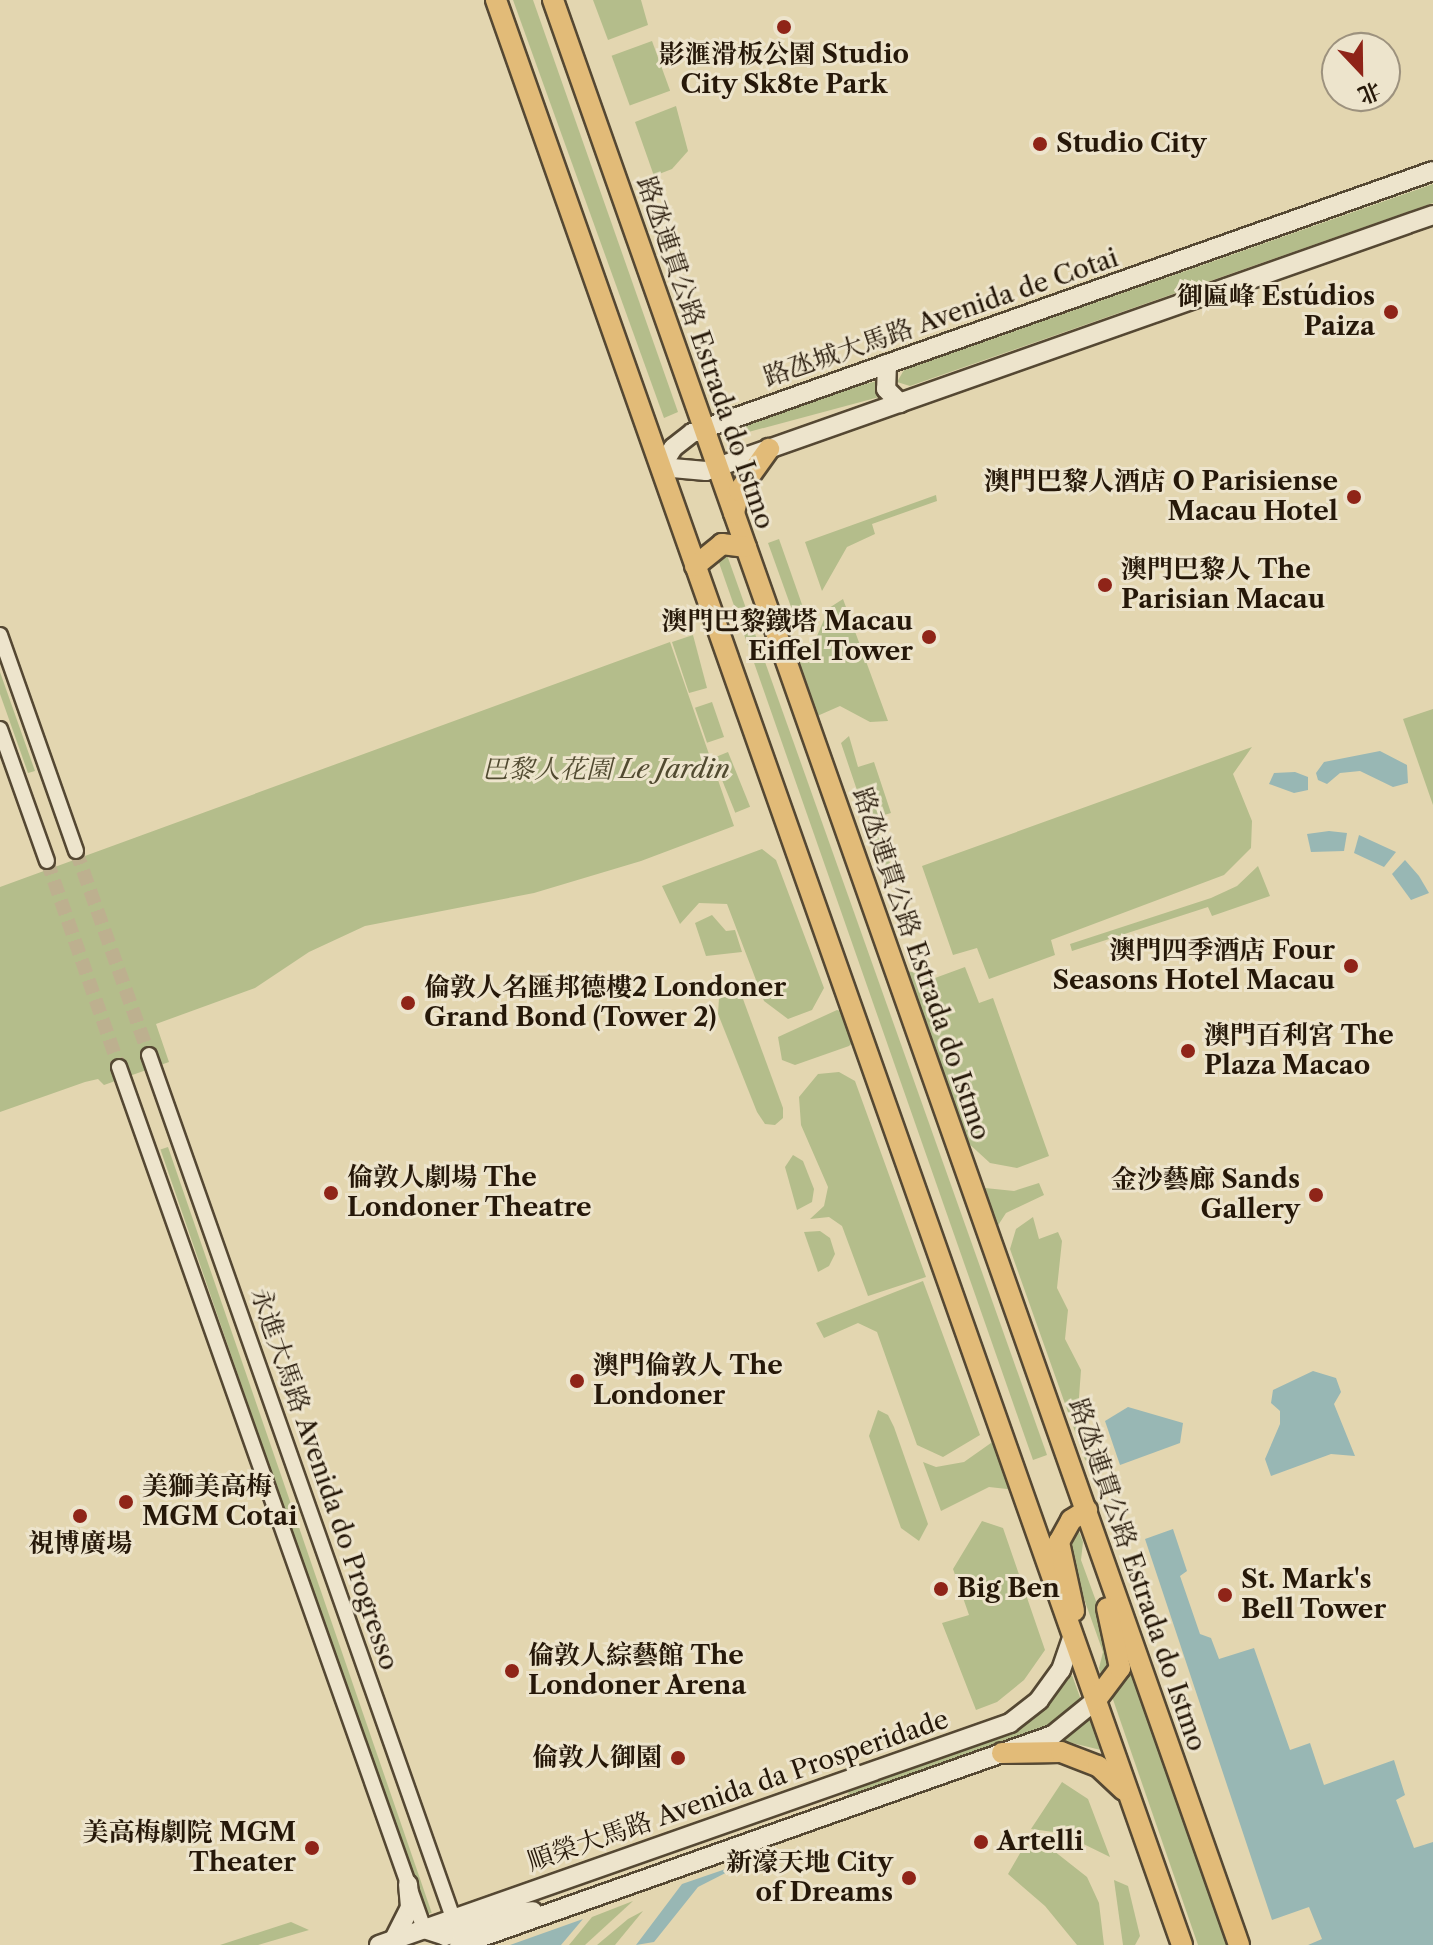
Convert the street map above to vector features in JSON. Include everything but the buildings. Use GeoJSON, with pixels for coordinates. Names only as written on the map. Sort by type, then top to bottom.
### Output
{"type":"FeatureCollection","features":[{"type":"Feature","properties":{"kind":"main road"},"geometry":{"type":"LineString","coordinates":[[496,0],[1182,1945]]}},
{"type":"Feature","properties":{"kind":"main road","name":"路氹連貫公路 Estrada do Istmo"},"geometry":{"type":"LineString","coordinates":[[553,0],[1239,1945]]}},
{"type":"Feature","properties":{"kind":"main road"},"geometry":{"type":"LineString","coordinates":[[734,513],[739,491],[769,449]]}},
{"type":"Feature","properties":{"kind":"main road"},"geometry":{"type":"LineString","coordinates":[[695,566],[722,544],[746,547]]}},
{"type":"Feature","properties":{"kind":"main road"},"geometry":{"type":"LineString","coordinates":[[1073,1635],[1074,1598],[1059,1542],[1071,1520],[1087,1510]]}},
{"type":"Feature","properties":{"kind":"main road"},"geometry":{"type":"LineString","coordinates":[[1096,1700],[1115,1677],[1121,1656],[1102,1589],[1104,1561]]}},
{"type":"Feature","properties":{"kind":"main road"},"geometry":{"type":"LineString","coordinates":[[1002,1753],[1042,1749],[1080,1757],[1114,1777],[1130,1796]]}},
{"type":"Feature","properties":{"kind":"street","name":"路氹城大馬路 Avenida de Cotai"},"geometry":{"type":"LineString","coordinates":[[661,467],[681,440],[704,429],[1433,171]]}},
{"type":"Feature","properties":{"kind":"street"},"geometry":{"type":"LineString","coordinates":[[661,467],[682,472],[718,467],[1433,215]]}},
{"type":"Feature","properties":{"kind":"street"},"geometry":{"type":"LineString","coordinates":[[887,364],[884,385],[900,403]]}},
{"type":"Feature","properties":{"kind":"street"},"geometry":{"type":"LineString","coordinates":[[0,635],[76,851]]}},
{"type":"Feature","properties":{"kind":"street"},"geometry":{"type":"LineString","coordinates":[[0,729],[47,861]]}},
{"type":"Feature","properties":{"kind":"street","name":"永進大馬路 Avenida do Progresso"},"geometry":{"type":"LineString","coordinates":[[149,1055],[453,1918]]}},
{"type":"Feature","properties":{"kind":"street","name":"永進大馬路 Avenida do Progresso"},"geometry":{"type":"LineString","coordinates":[[119,1067],[424,1929]]}},
{"type":"Feature","properties":{"kind":"street","name":"順榮大馬路 Avenida da Prosperidade"},"geometry":{"type":"LineString","coordinates":[[386,1942],[1010,1723],[1047,1690],[1061,1670],[1073,1635]]}},
{"type":"Feature","properties":{"kind":"street","name":"順榮大馬路 Avenida da Prosperidade"},"geometry":{"type":"LineString","coordinates":[[459,1945],[1053,1735],[1096,1700]]}},
{"type":"Feature","properties":{"kind":"street"},"geometry":{"type":"LineString","coordinates":[[832,1785],[841,1810]]}},
{"type":"Feature","properties":{"kind":"street"},"geometry":{"type":"LineString","coordinates":[[386,1942],[410,1907],[408,1884]]}},
{"type":"Feature","properties":{"kind":"street"},"geometry":{"type":"LineString","coordinates":[[424,1929],[445,1936],[507,1913],[556,1910]]}},
{"type":"Feature","properties":{"kind":"green space"},"geometry":{"type":"Polygon","coordinates":[[[513,0],[533,0],[678,412],[664,418],[513,0]]]}},
{"type":"Feature","properties":{"kind":"green space"},"geometry":{"type":"Polygon","coordinates":[[[593,0],[641,0],[648,25],[608,40],[593,0]]]}},
{"type":"Feature","properties":{"kind":"green space"},"geometry":{"type":"Polygon","coordinates":[[[652,41],[670,91],[630,106],[612,56],[652,41]]]}},
{"type":"Feature","properties":{"kind":"green space"},"geometry":{"type":"Polygon","coordinates":[[[676,106],[688,151],[672,169],[654,176],[635,122],[676,106]]]}},
{"type":"Feature","properties":{"kind":"green space"},"geometry":{"type":"Polygon","coordinates":[[[1433,184],[1433,203],[910,386],[897,382],[904,370],[1433,184]]]}},
{"type":"Feature","properties":{"kind":"green space"},"geometry":{"type":"Polygon","coordinates":[[[877,381],[881,396],[745,433],[741,417],[877,381]]]}},
{"type":"Feature","properties":{"kind":"green space"},"geometry":{"type":"Polygon","coordinates":[[[936,495],[937,501],[872,524],[875,534],[847,547],[822,591],[805,542],[936,495]]]}},
{"type":"Feature","properties":{"kind":"green space"},"geometry":{"type":"Polygon","coordinates":[[[779,539],[805,613],[800,614],[791,607],[768,543],[779,539]]]}},
{"type":"Feature","properties":{"kind":"green space"},"geometry":{"type":"Polygon","coordinates":[[[727,555],[1047,1455],[1033,1460],[717,557],[727,555]]]}},
{"type":"Feature","properties":{"kind":"green space"},"geometry":{"type":"Polygon","coordinates":[[[843,599],[888,721],[870,722],[840,706],[815,717],[788,652],[814,643],[829,608],[843,599]]]}},
{"type":"Feature","properties":{"kind":"green space"},"geometry":{"type":"Polygon","coordinates":[[[693,635],[707,688],[689,693],[672,642],[693,635]]]}},
{"type":"Feature","properties":{"kind":"green space","name":"巴黎人花園 Le Jardin"},"geometry":{"type":"Polygon","coordinates":[[[670,642],[734,826],[641,861],[534,893],[365,926],[309,952],[255,988],[156,1024],[169,1062],[104,1085],[98,1079],[85,1082],[0,1112],[0,887],[670,642]]]}},
{"type":"Feature","properties":{"kind":"green space"},"geometry":{"type":"Polygon","coordinates":[[[0,672],[35,771],[28,773],[0,694],[0,672]]]}},
{"type":"Feature","properties":{"kind":"green space"},"geometry":{"type":"Polygon","coordinates":[[[712,702],[724,737],[707,743],[695,708],[712,702]]]}},
{"type":"Feature","properties":{"kind":"green space"},"geometry":{"type":"Polygon","coordinates":[[[1433,709],[1433,805],[1403,719],[1433,709]]]}},
{"type":"Feature","properties":{"kind":"green space"},"geometry":{"type":"Polygon","coordinates":[[[849,736],[858,767],[874,762],[891,813],[874,818],[890,863],[883,867],[841,743],[849,736]]]}},
{"type":"Feature","properties":{"kind":"green space"},"geometry":{"type":"Polygon","coordinates":[[[1252,747],[1233,774],[1252,821],[1251,848],[1224,875],[1051,940],[1055,955],[989,979],[977,948],[953,955],[922,866],[1252,747]]]}},
{"type":"Feature","properties":{"kind":"green space"},"geometry":{"type":"Polygon","coordinates":[[[728,752],[750,807],[735,813],[713,758],[728,752]]]}},
{"type":"Feature","properties":{"kind":"green space"},"geometry":{"type":"Polygon","coordinates":[[[762,849],[776,860],[824,988],[812,1010],[788,1019],[764,1001],[727,904],[699,903],[680,924],[662,886],[762,849]]]}},
{"type":"Feature","properties":{"kind":"green space"},"geometry":{"type":"Polygon","coordinates":[[[1258,866],[1270,896],[1212,916],[1208,907],[1072,951],[1070,944],[1211,898],[1237,886],[1258,866]]]}},
{"type":"Feature","properties":{"kind":"green space"},"geometry":{"type":"Polygon","coordinates":[[[712,915],[726,931],[735,930],[742,952],[706,956],[695,923],[712,915]]]}},
{"type":"Feature","properties":{"kind":"green space"},"geometry":{"type":"Polygon","coordinates":[[[965,967],[979,1003],[993,998],[1049,1156],[1017,1168],[990,1163],[966,1141],[904,970],[935,978],[965,967]]]}},
{"type":"Feature","properties":{"kind":"green space"},"geometry":{"type":"Polygon","coordinates":[[[727,988],[734,988],[743,999],[783,1108],[783,1118],[775,1125],[765,1124],[757,1112],[718,1014],[719,998],[727,988]]]}},
{"type":"Feature","properties":{"kind":"green space"},"geometry":{"type":"Polygon","coordinates":[[[837,1010],[844,1012],[855,1040],[849,1046],[795,1065],[782,1060],[778,1037],[837,1010]]]}},
{"type":"Feature","properties":{"kind":"green space"},"geometry":{"type":"Polygon","coordinates":[[[839,1072],[855,1081],[926,1277],[868,1296],[842,1226],[829,1217],[810,1219],[824,1206],[828,1187],[801,1125],[799,1097],[818,1074],[839,1072]]]}},
{"type":"Feature","properties":{"kind":"green space"},"geometry":{"type":"Polygon","coordinates":[[[168,1147],[432,1913],[424,1915],[160,1150],[168,1147]]]}},
{"type":"Feature","properties":{"kind":"green space"},"geometry":{"type":"Polygon","coordinates":[[[793,1155],[803,1161],[814,1189],[812,1202],[797,1210],[785,1167],[793,1155]]]}},
{"type":"Feature","properties":{"kind":"green space"},"geometry":{"type":"Polygon","coordinates":[[[1039,1183],[1044,1195],[1006,1213],[997,1227],[985,1188],[1014,1191],[1039,1183]]]}},
{"type":"Feature","properties":{"kind":"green space"},"geometry":{"type":"Polygon","coordinates":[[[1033,1217],[1039,1239],[1058,1232],[1062,1241],[1057,1288],[1068,1310],[1065,1339],[1081,1370],[1078,1411],[1095,1465],[1085,1460],[1010,1249],[1016,1229],[1033,1217]]]}},
{"type":"Feature","properties":{"kind":"green space"},"geometry":{"type":"Polygon","coordinates":[[[820,1231],[830,1238],[835,1254],[829,1266],[818,1272],[804,1232],[820,1231]]]}},
{"type":"Feature","properties":{"kind":"green space"},"geometry":{"type":"Polygon","coordinates":[[[923,1281],[980,1435],[943,1457],[917,1445],[877,1332],[858,1323],[824,1338],[816,1323],[923,1281]]]}},
{"type":"Feature","properties":{"kind":"green space"},"geometry":{"type":"Polygon","coordinates":[[[878,1410],[888,1415],[894,1427],[928,1524],[919,1541],[901,1528],[869,1436],[878,1410]]]}},
{"type":"Feature","properties":{"kind":"green space"},"geometry":{"type":"Polygon","coordinates":[[[998,1438],[1016,1490],[989,1487],[941,1511],[923,1462],[936,1467],[964,1462],[998,1438]]]}},
{"type":"Feature","properties":{"kind":"green space"},"geometry":{"type":"Polygon","coordinates":[[[982,1521],[1003,1528],[1045,1650],[1024,1680],[997,1702],[976,1710],[942,1623],[969,1615],[953,1569],[982,1521]]]}},
{"type":"Feature","properties":{"kind":"green space"},"geometry":{"type":"Polygon","coordinates":[[[1076,1524],[1083,1542],[1081,1560],[1115,1653],[1103,1680],[1099,1668],[1103,1652],[1068,1554],[1067,1539],[1076,1524]]]}},
{"type":"Feature","properties":{"kind":"green space"},"geometry":{"type":"Polygon","coordinates":[[[1128,1668],[1227,1945],[1198,1945],[1109,1688],[1128,1668]]]}},
{"type":"Feature","properties":{"kind":"green space"},"geometry":{"type":"Polygon","coordinates":[[[1072,1675],[1081,1700],[1047,1730],[854,1798],[848,1794],[850,1786],[1033,1720],[1072,1675]]]}},
{"type":"Feature","properties":{"kind":"green space"},"geometry":{"type":"Polygon","coordinates":[[[1089,1716],[1101,1750],[1055,1739],[1077,1728],[1089,1716]]]}},
{"type":"Feature","properties":{"kind":"green space"},"geometry":{"type":"Polygon","coordinates":[[[1062,1782],[1088,1799],[1110,1857],[1061,1833],[1031,1829],[1062,1782]]]}},
{"type":"Feature","properties":{"kind":"green space"},"geometry":{"type":"Polygon","coordinates":[[[1023,1848],[1054,1851],[1087,1877],[1099,1903],[1104,1945],[1077,1945],[1045,1906],[1008,1874],[1023,1848]]]}},
{"type":"Feature","properties":{"kind":"green space"},"geometry":{"type":"Polygon","coordinates":[[[1114,1880],[1128,1886],[1140,1936],[1135,1945],[1123,1945],[1114,1880]]]}},
{"type":"Feature","properties":{"kind":"green space"},"geometry":{"type":"Polygon","coordinates":[[[633,1901],[585,1945],[569,1945],[592,1917],[633,1901]]]}},
{"type":"Feature","properties":{"kind":"green space"},"geometry":{"type":"Polygon","coordinates":[[[643,1911],[615,1945],[597,1945],[628,1919],[643,1911]]]}},
{"type":"Feature","properties":{"kind":"green space"},"geometry":{"type":"Polygon","coordinates":[[[291,1922],[309,1930],[258,1945],[220,1945],[291,1922]]]}},
{"type":"Feature","properties":{"kind":"water"},"geometry":{"type":"Polygon","coordinates":[[[1380,751],[1407,765],[1408,783],[1393,787],[1360,771],[1340,773],[1327,784],[1318,780],[1316,773],[1324,762],[1380,751]]]}},
{"type":"Feature","properties":{"kind":"water"},"geometry":{"type":"Polygon","coordinates":[[[1295,772],[1308,777],[1308,790],[1294,793],[1269,784],[1274,773],[1295,772]]]}},
{"type":"Feature","properties":{"kind":"water"},"geometry":{"type":"Polygon","coordinates":[[[1329,831],[1347,833],[1344,851],[1311,852],[1307,834],[1329,831]]]}},
{"type":"Feature","properties":{"kind":"water"},"geometry":{"type":"Polygon","coordinates":[[[1359,835],[1396,852],[1384,867],[1354,853],[1359,835]]]}},
{"type":"Feature","properties":{"kind":"water"},"geometry":{"type":"Polygon","coordinates":[[[1405,860],[1429,893],[1411,900],[1392,874],[1405,860]]]}},
{"type":"Feature","properties":{"kind":"water"},"geometry":{"type":"Polygon","coordinates":[[[1313,1371],[1336,1378],[1341,1392],[1334,1404],[1355,1456],[1331,1454],[1271,1476],[1265,1459],[1280,1424],[1280,1411],[1271,1403],[1273,1390],[1313,1371]]]}},
{"type":"Feature","properties":{"kind":"water"},"geometry":{"type":"Polygon","coordinates":[[[1128,1407],[1183,1423],[1180,1443],[1120,1465],[1105,1421],[1128,1407]]]}},
{"type":"Feature","properties":{"kind":"water"},"geometry":{"type":"Polygon","coordinates":[[[1173,1529],[1187,1571],[1180,1576],[1200,1634],[1211,1638],[1219,1659],[1254,1648],[1290,1750],[1310,1743],[1324,1785],[1394,1760],[1405,1795],[1396,1800],[1414,1848],[1433,1842],[1433,1945],[1308,1945],[1322,1939],[1309,1907],[1272,1920],[1145,1539],[1173,1529]]]}},
{"type":"Feature","properties":{"kind":"water"},"geometry":{"type":"Polygon","coordinates":[[[749,1861],[698,1887],[654,1942],[636,1945],[682,1884],[749,1861]]]}},
{"type":"Feature","properties":{"kind":"water"},"geometry":{"type":"Polygon","coordinates":[[[583,1919],[561,1945],[510,1945],[583,1919]]]}},
{"type":"Feature","properties":{"kind":"tunnel"},"geometry":{"type":"LineString","coordinates":[[76,851],[149,1055]]}},
{"type":"Feature","properties":{"kind":"tunnel"},"geometry":{"type":"LineString","coordinates":[[47,861],[119,1067]]}},
{"type":"Feature","properties":{"kind":"place","name":"影滙滑板公園 Studio City Sk8te Park"},"geometry":{"type":"Point","coordinates":[784,27]}},
{"type":"Feature","properties":{"kind":"place","name":"Studio City"},"geometry":{"type":"Point","coordinates":[1040,144]}},
{"type":"Feature","properties":{"kind":"place","name":"御匾峰 Estúdios Paiza"},"geometry":{"type":"Point","coordinates":[1391,312]}},
{"type":"Feature","properties":{"kind":"place","name":"澳門巴黎人酒店 O Parisiense Macau Hotel"},"geometry":{"type":"Point","coordinates":[1354,497]}},
{"type":"Feature","properties":{"kind":"place","name":"澳門巴黎人 The Parisian Macau"},"geometry":{"type":"Point","coordinates":[1105,585]}},
{"type":"Feature","properties":{"kind":"place","name":"澳門巴黎鐵塔 Macau Eiffel Tower"},"geometry":{"type":"Point","coordinates":[929,637]}},
{"type":"Feature","properties":{"kind":"place","name":"澳門四季酒店 Four Seasons Hotel Macau"},"geometry":{"type":"Point","coordinates":[1351,966]}},
{"type":"Feature","properties":{"kind":"place","name":"倫敦人名匯邦德樓2 Londoner Grand Bond (Tower 2)"},"geometry":{"type":"Point","coordinates":[408,1003]}},
{"type":"Feature","properties":{"kind":"place","name":"澳門百利宮 The Plaza Macao"},"geometry":{"type":"Point","coordinates":[1188,1051]}},
{"type":"Feature","properties":{"kind":"place","name":"倫敦人劇場 The Londoner Theatre"},"geometry":{"type":"Point","coordinates":[331,1193]}},
{"type":"Feature","properties":{"kind":"place","name":"金沙藝廊 Sands Gallery"},"geometry":{"type":"Point","coordinates":[1316,1195]}},
{"type":"Feature","properties":{"kind":"place","name":"澳門倫敦人 The Londoner"},"geometry":{"type":"Point","coordinates":[577,1381]}},
{"type":"Feature","properties":{"kind":"place","name":"美獅美高梅 MGM Cotai"},"geometry":{"type":"Point","coordinates":[126,1502]}},
{"type":"Feature","properties":{"kind":"place","name":"視博廣場"},"geometry":{"type":"Point","coordinates":[80,1516]}},
{"type":"Feature","properties":{"kind":"place","name":"Big Ben"},"geometry":{"type":"Point","coordinates":[941,1589]}},
{"type":"Feature","properties":{"kind":"place","name":"St. Mark's Bell Tower"},"geometry":{"type":"Point","coordinates":[1225,1595]}},
{"type":"Feature","properties":{"kind":"place","name":"倫敦人綜藝館 The Londoner Arena"},"geometry":{"type":"Point","coordinates":[512,1671]}},
{"type":"Feature","properties":{"kind":"place","name":"倫敦人御園"},"geometry":{"type":"Point","coordinates":[678,1758]}},
{"type":"Feature","properties":{"kind":"place","name":"Artelli"},"geometry":{"type":"Point","coordinates":[981,1842]}},
{"type":"Feature","properties":{"kind":"place","name":"美高梅劇院 MGM Theater"},"geometry":{"type":"Point","coordinates":[312,1848]}},
{"type":"Feature","properties":{"kind":"place","name":"新濠天地 City of Dreams"},"geometry":{"type":"Point","coordinates":[909,1878]}}]}
